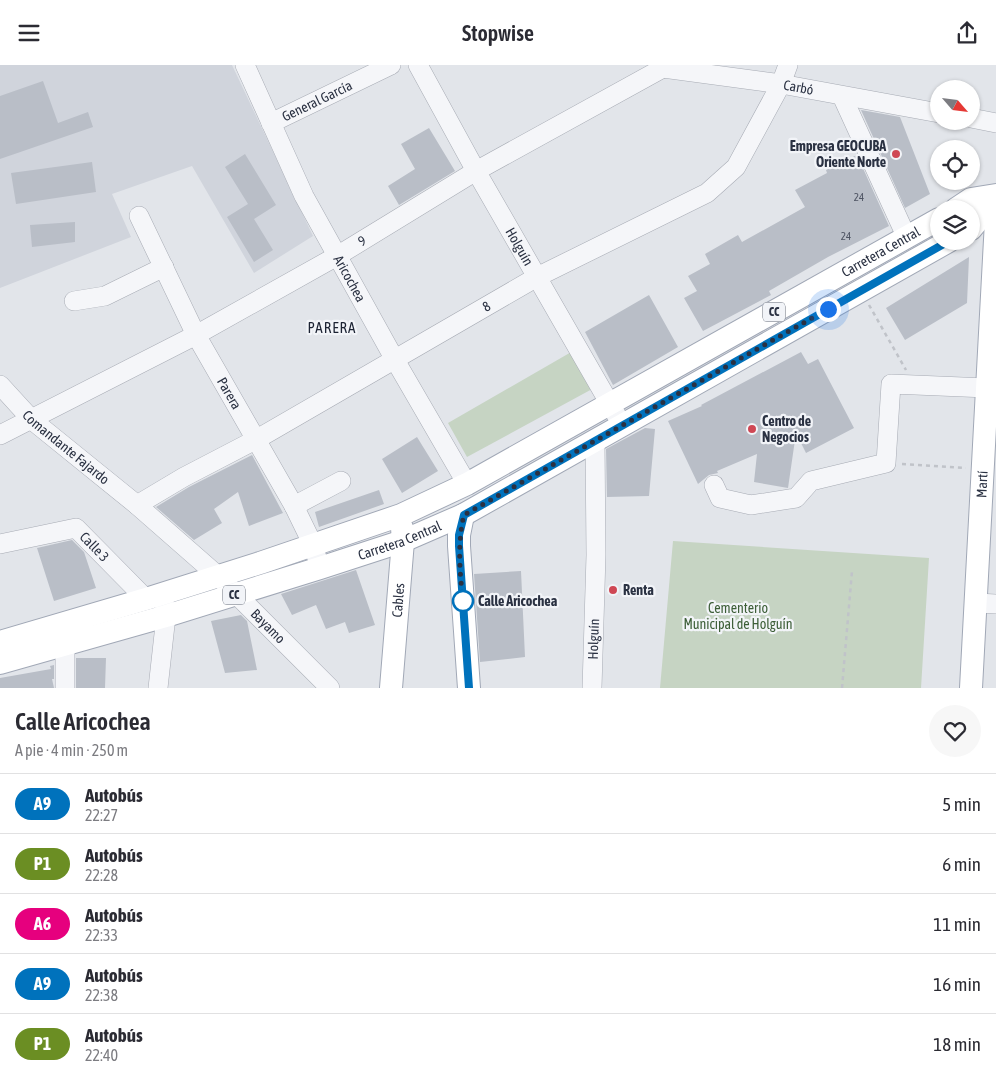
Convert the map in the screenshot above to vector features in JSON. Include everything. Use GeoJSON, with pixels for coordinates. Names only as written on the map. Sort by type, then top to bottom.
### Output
{"type":"FeatureCollection","features":[{"type":"Feature","properties":{"kind":"main road"},"geometry":{"type":"LineString","coordinates":[[970,200],[996,197]]}},
{"type":"Feature","properties":{"kind":"main road"},"geometry":{"type":"LineString","coordinates":[[980,217],[996,197]]}},
{"type":"Feature","properties":{"kind":"main road","name":"Martí"},"geometry":{"type":"LineString","coordinates":[[971,688],[986,603],[983,469],[996,221]]}},
{"type":"Feature","properties":{"kind":"main road","name":"Carretera Central"},"geometry":{"type":"LineString","coordinates":[[0,663],[64,644],[218,576],[401,515],[467,484],[930,224]]}},
{"type":"Feature","properties":{"kind":"main road","name":"Carretera Central"},"geometry":{"type":"LineString","coordinates":[[0,642],[158,603],[237,594],[403,541],[464,515],[933,250]]}},
{"type":"Feature","properties":{"kind":"main road","name":"Cables"},"geometry":{"type":"LineString","coordinates":[[392,688],[403,541],[401,515]]}},
{"type":"Feature","properties":{"kind":"main road"},"geometry":{"type":"LineString","coordinates":[[464,515],[459,535],[459,546],[469,688]]}},
{"type":"Feature","properties":{"kind":"street","name":"Aricochea"},"geometry":{"type":"LineString","coordinates":[[244,65],[304,196],[395,360],[467,484]]}},
{"type":"Feature","properties":{"kind":"street","name":"General García"},"geometry":{"type":"LineString","coordinates":[[271,123],[391,65]]}},
{"type":"Feature","properties":{"kind":"street","name":"Holguín"},"geometry":{"type":"LineString","coordinates":[[418,65],[476,171],[622,425]]}},
{"type":"Feature","properties":{"kind":"street","name":"8"},"geometry":{"type":"LineString","coordinates":[[137,505],[184,477],[257,439],[537,277],[707,193],[736,167],[781,85],[788,65]]}},
{"type":"Feature","properties":{"kind":"street","name":"9"},"geometry":{"type":"LineString","coordinates":[[0,435],[196,335],[337,256],[476,171],[661,67]]}},
{"type":"Feature","properties":{"kind":"street","name":"Carbó"},"geometry":{"type":"LineString","coordinates":[[661,67],[842,95],[930,111]]}},
{"type":"Feature","properties":{"kind":"street"},"geometry":{"type":"LineString","coordinates":[[842,95],[907,238]]}},
{"type":"Feature","properties":{"kind":"street"},"geometry":{"type":"LineString","coordinates":[[980,120],[996,123]]}},
{"type":"Feature","properties":{"kind":"street","name":"Parera"},"geometry":{"type":"LineString","coordinates":[[139,216],[196,335],[294,506],[313,545],[320,568]]}},
{"type":"Feature","properties":{"kind":"street"},"geometry":{"type":"LineString","coordinates":[[74,301],[105,296],[164,267]]}},
{"type":"Feature","properties":{"kind":"street"},"geometry":{"type":"LineString","coordinates":[[714,485],[720,498],[751,505],[796,497],[811,481],[886,463],[891,384],[986,388]]}},
{"type":"Feature","properties":{"kind":"street","name":"Comandante Fajardo"},"geometry":{"type":"LineString","coordinates":[[0,385],[32,419],[137,505]]}},
{"type":"Feature","properties":{"kind":"street","name":"Holguín"},"geometry":{"type":"LineString","coordinates":[[592,688],[596,555],[595,440]]}},
{"type":"Feature","properties":{"kind":"street"},"geometry":{"type":"LineString","coordinates":[[294,506],[341,481]]}},
{"type":"Feature","properties":{"kind":"street","name":"Bayamo"},"geometry":{"type":"LineString","coordinates":[[137,505],[237,594],[330,688]]}},
{"type":"Feature","properties":{"kind":"street","name":"Calle 3"},"geometry":{"type":"LineString","coordinates":[[0,544],[76,528],[158,603]]}},
{"type":"Feature","properties":{"kind":"street"},"geometry":{"type":"LineString","coordinates":[[158,603],[158,688]]}},
{"type":"Feature","properties":{"kind":"street"},"geometry":{"type":"LineString","coordinates":[[64,644],[64,688]]}},
{"type":"Feature","properties":{"kind":"path"},"geometry":{"type":"LineString","coordinates":[[861,291],[914,384]]}},
{"type":"Feature","properties":{"kind":"path"},"geometry":{"type":"LineString","coordinates":[[886,463],[983,469]]}},
{"type":"Feature","properties":{"kind":"path"},"geometry":{"type":"LineString","coordinates":[[842,688],[852,571]]}},
{"type":"Feature","properties":{"kind":"shaded area"},"geometry":{"type":"Polygon","coordinates":[[[0,65],[232,65],[313,236],[254,273],[192,166],[112,194],[131,237],[0,288],[0,65]]]}},
{"type":"Feature","properties":{"kind":"green space"},"geometry":{"type":"Polygon","coordinates":[[[573,351],[594,388],[467,457],[448,423],[573,351]]]}},
{"type":"Feature","properties":{"kind":"green space","name":"Cementerio Municipal de Holguín"},"geometry":{"type":"Polygon","coordinates":[[[673,541],[929,558],[921,688],[660,688],[673,541]]]}},
{"type":"Feature","properties":{"kind":"building"},"geometry":{"type":"Polygon","coordinates":[[[43,81],[58,123],[88,112],[93,127],[0,159],[0,96],[43,81]]]}},
{"type":"Feature","properties":{"kind":"building","name":"Empresa GEOCUBA Oriente Norte"},"geometry":{"type":"Polygon","coordinates":[[[861,110],[900,117],[930,194],[905,208],[861,110]]]}},
{"type":"Feature","properties":{"kind":"building"},"geometry":{"type":"Polygon","coordinates":[[[429,128],[455,171],[399,205],[388,186],[415,169],[401,144],[429,128]]]}},
{"type":"Feature","properties":{"kind":"building"},"geometry":{"type":"Polygon","coordinates":[[[245,154],[276,205],[254,219],[273,250],[254,262],[227,217],[248,204],[225,167],[245,154]]]}},
{"type":"Feature","properties":{"kind":"building"},"geometry":{"type":"Polygon","coordinates":[[[857,155],[889,226],[828,257],[769,291],[771,295],[703,331],[684,298],[697,291],[688,276],[710,264],[705,254],[738,235],[742,242],[805,207],[795,190],[827,173],[826,170],[857,155]]]}},
{"type":"Feature","properties":{"kind":"building"},"geometry":{"type":"Polygon","coordinates":[[[92,162],[96,192],[16,204],[11,173],[92,162]]]}},
{"type":"Feature","properties":{"kind":"building"},"geometry":{"type":"Polygon","coordinates":[[[75,222],[75,242],[32,247],[30,225],[75,222]]]}},
{"type":"Feature","properties":{"kind":"building"},"geometry":{"type":"Polygon","coordinates":[[[969,257],[967,303],[905,340],[886,308],[969,257]]]}},
{"type":"Feature","properties":{"kind":"building"},"geometry":{"type":"Polygon","coordinates":[[[649,295],[678,347],[613,385],[585,332],[649,295]]]}},
{"type":"Feature","properties":{"kind":"building"},"geometry":{"type":"Polygon","coordinates":[[[801,352],[808,364],[818,359],[854,428],[806,453],[796,433],[788,488],[754,482],[757,454],[717,471],[718,473],[709,475],[698,484],[668,421],[702,406],[801,352]]]}},
{"type":"Feature","properties":{"kind":"building"},"geometry":{"type":"Polygon","coordinates":[[[645,428],[655,429],[649,496],[607,497],[606,449],[645,428]]]}},
{"type":"Feature","properties":{"kind":"building"},"geometry":{"type":"Polygon","coordinates":[[[417,437],[438,471],[402,493],[382,459],[417,437]]]}},
{"type":"Feature","properties":{"kind":"building"},"geometry":{"type":"Polygon","coordinates":[[[252,455],[283,513],[249,526],[238,492],[214,509],[222,523],[194,540],[156,507],[189,487],[252,455]]]}},
{"type":"Feature","properties":{"kind":"building"},"geometry":{"type":"Polygon","coordinates":[[[379,490],[384,504],[319,527],[315,512],[379,490]]]}},
{"type":"Feature","properties":{"kind":"building"},"geometry":{"type":"Polygon","coordinates":[[[72,540],[84,552],[96,588],[54,601],[37,548],[72,540]]]}},
{"type":"Feature","properties":{"kind":"building"},"geometry":{"type":"Polygon","coordinates":[[[356,570],[375,625],[349,633],[345,622],[326,629],[316,605],[292,615],[281,594],[356,570]]]}},
{"type":"Feature","properties":{"kind":"building"},"geometry":{"type":"Polygon","coordinates":[[[521,571],[525,657],[480,662],[474,574],[521,571]]]}},
{"type":"Feature","properties":{"kind":"building"},"geometry":{"type":"Polygon","coordinates":[[[241,615],[247,621],[257,670],[225,673],[211,621],[241,615]]]}},
{"type":"Feature","properties":{"kind":"building"},"geometry":{"type":"Polygon","coordinates":[[[76,658],[106,658],[105,688],[76,688],[76,658]]]}},
{"type":"Feature","properties":{"kind":"building"},"geometry":{"type":"Polygon","coordinates":[[[54,665],[54,679],[52,679],[54,688],[0,688],[0,678],[51,669],[50,666],[54,665]]]}},
{"type":"Feature","properties":{"kind":"bus line","name":"A9"},"geometry":{"type":"LineString","coordinates":[[469,688],[459,546],[459,535],[464,515],[933,250]]}},
{"type":"Feature","properties":{"kind":"place","name":"Empresa GEOCUBA Oriente Norte"},"geometry":{"type":"Point","coordinates":[896,154]}},
{"type":"Feature","properties":{"kind":"place","name":"Centro de Negocios"},"geometry":{"type":"Point","coordinates":[752,429]}},
{"type":"Feature","properties":{"kind":"place","name":"Renta"},"geometry":{"type":"Point","coordinates":[613,590]}},
{"type":"Feature","properties":{"kind":"place","name":"Calle Aricochea"},"geometry":{"type":"Point","coordinates":[463,601]}},
{"type":"Feature","properties":{"kind":"district","name":"PARERA"},"geometry":{"type":"Point","coordinates":[332,328]}},
{"type":"Feature","properties":{"kind":"route"},"geometry":{"type":"LineString","coordinates":[[463,601],[459,535],[464,515],[828,309]]}}]}
